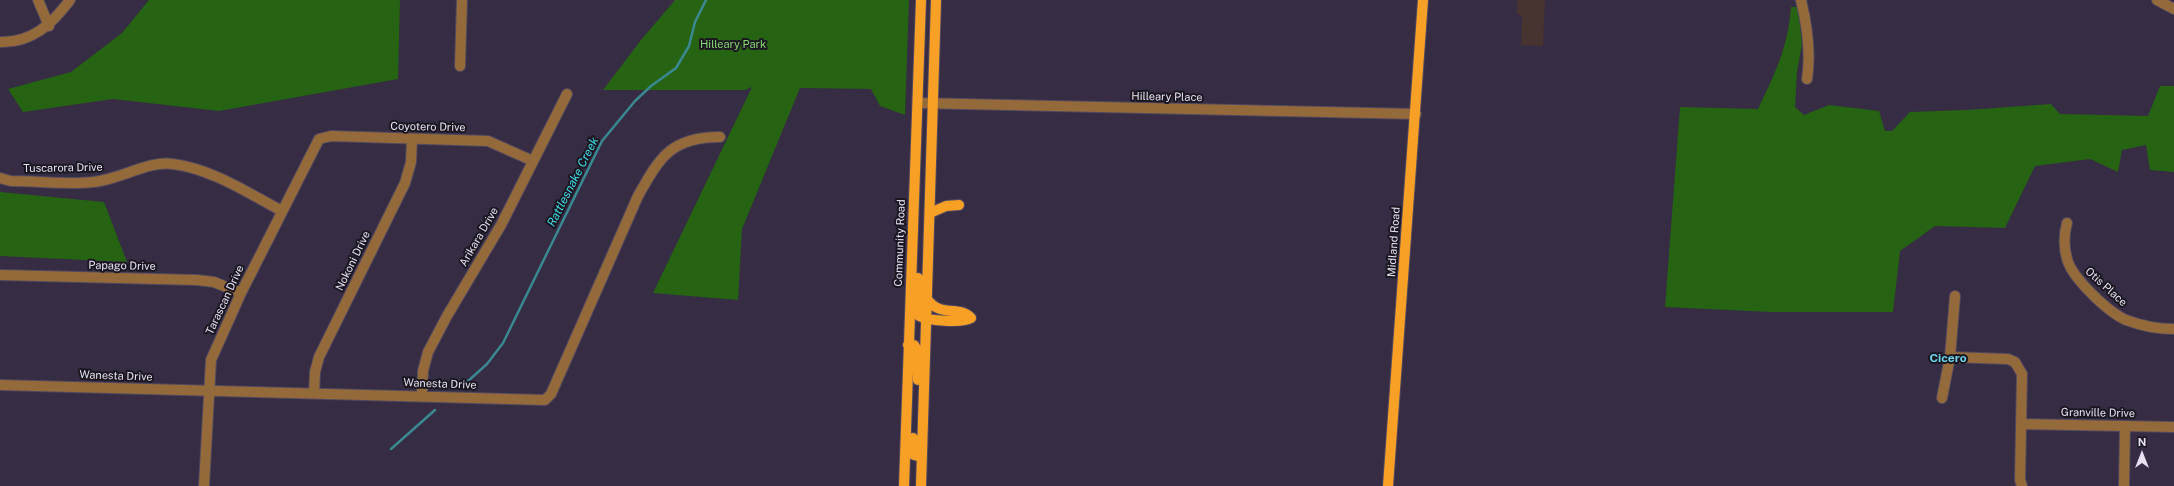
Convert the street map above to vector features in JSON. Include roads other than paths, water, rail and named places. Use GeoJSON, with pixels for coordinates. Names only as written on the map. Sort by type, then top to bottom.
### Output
{"type":"FeatureCollection","features":[{"type":"Feature","properties":{"kind":"main road","name":"Community Road"},"geometry":{"type":"LineString","coordinates":[[904,486],[921,0]]}},
{"type":"Feature","properties":{"kind":"main road"},"geometry":{"type":"LineString","coordinates":[[921,486],[936,0]]}},
{"type":"Feature","properties":{"kind":"main road","name":"Midland Road"},"geometry":{"type":"LineString","coordinates":[[1388,486],[1416,114],[1423,0]]}},
{"type":"Feature","properties":{"kind":"main road"},"geometry":{"type":"LineString","coordinates":[[930,213],[946,206],[958,205]]}},
{"type":"Feature","properties":{"kind":"main road"},"geometry":{"type":"LineString","coordinates":[[914,212],[919,249],[918,313],[921,317],[927,319],[965,320],[972,318],[962,313],[937,309],[927,299]]}},
{"type":"Feature","properties":{"kind":"main road"},"geometry":{"type":"LineString","coordinates":[[908,345],[914,345],[918,349],[918,386],[924,408]]}},
{"type":"Feature","properties":{"kind":"main road"},"geometry":{"type":"LineString","coordinates":[[908,397],[913,417],[913,453],[916,457],[922,457]]}},
{"type":"Feature","properties":{"kind":"street"},"geometry":{"type":"LineString","coordinates":[[38,0],[49,26]]}},
{"type":"Feature","properties":{"kind":"street"},"geometry":{"type":"LineString","coordinates":[[0,42],[23,40],[49,26],[70,0]]}},
{"type":"Feature","properties":{"kind":"street"},"geometry":{"type":"LineString","coordinates":[[460,66],[462,0]]}},
{"type":"Feature","properties":{"kind":"street"},"geometry":{"type":"LineString","coordinates":[[1801,0],[1806,19],[1808,67],[1806,79]]}},
{"type":"Feature","properties":{"kind":"street"},"geometry":{"type":"LineString","coordinates":[[2157,0],[2174,9]]}},
{"type":"Feature","properties":{"kind":"street","name":"Arikara Drive"},"geometry":{"type":"LineString","coordinates":[[422,395],[423,371],[428,352],[447,316],[501,225],[567,94]]}},
{"type":"Feature","properties":{"kind":"street","name":"Hilleary Place"},"geometry":{"type":"LineString","coordinates":[[918,103],[1416,114]]}},
{"type":"Feature","properties":{"kind":"street","name":"Coyotero Drive"},"geometry":{"type":"LineString","coordinates":[[319,139],[331,136],[412,140],[488,141],[533,161]]}},
{"type":"Feature","properties":{"kind":"street","name":"Wanesta Drive"},"geometry":{"type":"LineString","coordinates":[[0,385],[422,395],[540,400],[549,397],[638,196],[649,176],[663,156],[680,143],[702,137],[720,137]]}},
{"type":"Feature","properties":{"kind":"street","name":"Tarascan Drive"},"geometry":{"type":"LineString","coordinates":[[204,486],[208,390],[211,360],[241,293],[319,139]]}},
{"type":"Feature","properties":{"kind":"street","name":"Nokoni Drive"},"geometry":{"type":"LineString","coordinates":[[314,393],[315,372],[319,357],[405,183],[411,162],[412,140]]}},
{"type":"Feature","properties":{"kind":"street","name":"Tuscarora Drive"},"geometry":{"type":"LineString","coordinates":[[0,178],[11,181],[93,182],[113,179],[151,166],[172,163],[201,170],[282,211]]}},
{"type":"Feature","properties":{"kind":"street","name":"Otis Place"},"geometry":{"type":"LineString","coordinates":[[2067,223],[2064,234],[2067,260],[2076,276],[2108,307],[2125,319],[2143,326],[2174,329]]}},
{"type":"Feature","properties":{"kind":"street","name":"Papago Drive"},"geometry":{"type":"LineString","coordinates":[[0,275],[197,280],[214,282],[241,293]]}},
{"type":"Feature","properties":{"kind":"street"},"geometry":{"type":"LineString","coordinates":[[1942,398],[1950,357],[1955,296]]}},
{"type":"Feature","properties":{"kind":"street"},"geometry":{"type":"LineString","coordinates":[[1950,357],[2008,358],[2015,362],[2022,374],[2022,486]]}},
{"type":"Feature","properties":{"kind":"street","name":"Granville Drive"},"geometry":{"type":"LineString","coordinates":[[2021,424],[2174,427]]}},
{"type":"Feature","properties":{"kind":"street"},"geometry":{"type":"LineString","coordinates":[[2124,486],[2125,426]]}},
{"type":"Feature","properties":{"kind":"waterway","name":"Rattlesnake Creek"},"geometry":{"type":"LineString","coordinates":[[467,382],[487,364],[503,343],[602,141],[635,101],[651,86],[676,68],[689,46],[695,22],[706,0]]}},
{"type":"Feature","properties":{"kind":"waterway","name":"Rattlesnake Creek"},"geometry":{"type":"LineString","coordinates":[[391,449],[435,410]]}},
{"type":"Feature","properties":{"kind":"district","name":"Cicero"},"geometry":{"type":"Point","coordinates":[1948,358]}},
{"type":"Feature","properties":{"kind":"park label","name":"Hilleary Park"},"geometry":{"type":"Point","coordinates":[733,45]}}]}
